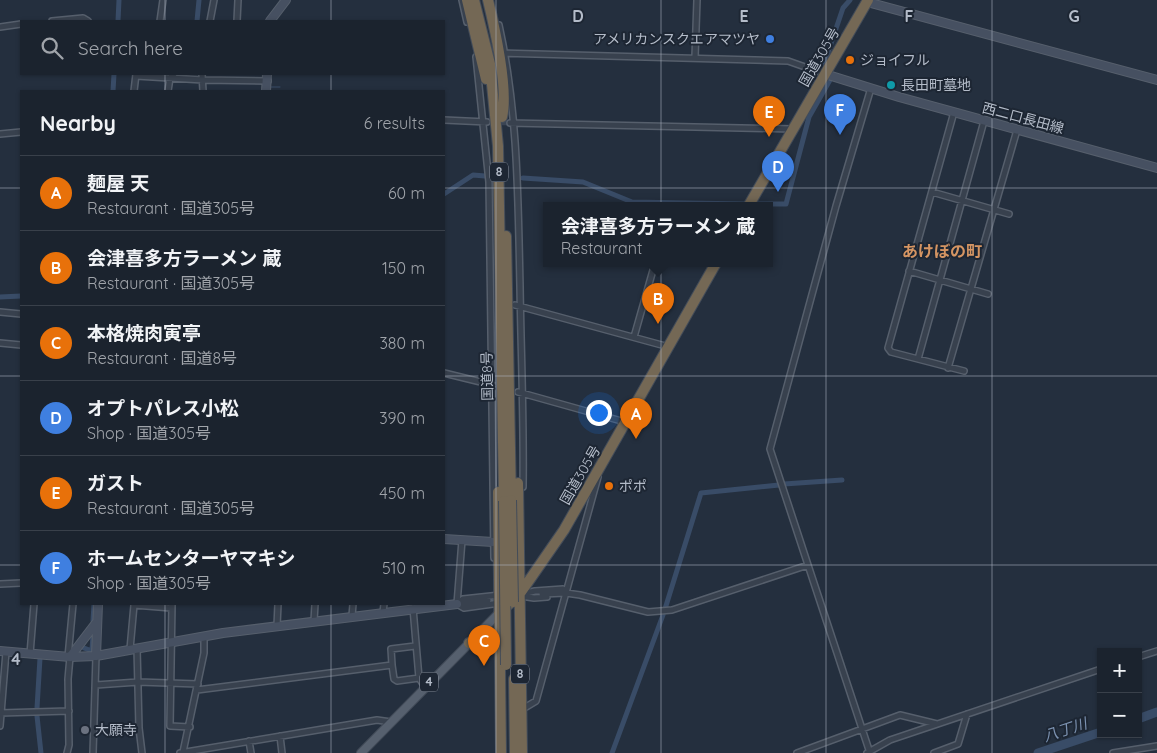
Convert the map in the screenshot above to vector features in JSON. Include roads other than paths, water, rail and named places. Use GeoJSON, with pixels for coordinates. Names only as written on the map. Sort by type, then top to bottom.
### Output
{"type":"FeatureCollection","features":[{"type":"Feature","properties":{"kind":"highway","name":"8"},"geometry":{"type":"LineString","coordinates":[[467,0],[499,122]]}},
{"type":"Feature","properties":{"kind":"highway","name":"国道8号"},"geometry":{"type":"LineString","coordinates":[[474,0],[490,64],[505,165],[508,337],[504,661],[508,753]]}},
{"type":"Feature","properties":{"kind":"highway","name":"国道8号"},"geometry":{"type":"LineString","coordinates":[[481,0],[494,62],[499,122],[500,346],[507,501]]}},
{"type":"Feature","properties":{"kind":"highway","name":"8"},"geometry":{"type":"LineString","coordinates":[[488,0],[500,66],[505,108],[499,122]]}},
{"type":"Feature","properties":{"kind":"highway","name":"国道305号"},"geometry":{"type":"LineString","coordinates":[[751,202],[867,1]]}},
{"type":"Feature","properties":{"kind":"highway","name":"国道305号"},"geometry":{"type":"LineString","coordinates":[[498,604],[519,595],[542,564],[670,347],[714,267]]}},
{"type":"Feature","properties":{"kind":"highway","name":"8"},"geometry":{"type":"LineString","coordinates":[[508,337],[515,403],[520,559],[519,621],[522,753]]}},
{"type":"Feature","properties":{"kind":"highway","name":"8"},"geometry":{"type":"LineString","coordinates":[[500,346],[496,354],[498,604],[504,661],[501,753]]}},
{"type":"Feature","properties":{"kind":"highway"},"geometry":{"type":"LineString","coordinates":[[520,559],[528,567],[542,564]]}},
{"type":"Feature","properties":{"kind":"highway"},"geometry":{"type":"LineString","coordinates":[[519,621],[524,635],[527,753]]}},
{"type":"Feature","properties":{"kind":"highway"},"geometry":{"type":"LineString","coordinates":[[469,643],[488,636],[492,638],[504,661],[495,677],[496,753]]}},
{"type":"Feature","properties":{"kind":"highway","name":"国道8号"},"geometry":{"type":"LineString","coordinates":[[504,661],[515,753]]}},
{"type":"Feature","properties":{"kind":"main road","name":"4"},"geometry":{"type":"LineString","coordinates":[[361,753],[469,643],[498,604]]}},
{"type":"Feature","properties":{"kind":"street"},"geometry":{"type":"LineString","coordinates":[[160,20],[163,0]]}},
{"type":"Feature","properties":{"kind":"street"},"geometry":{"type":"LineString","coordinates":[[210,20],[214,0]]}},
{"type":"Feature","properties":{"kind":"street"},"geometry":{"type":"LineString","coordinates":[[237,20],[238,0]]}},
{"type":"Feature","properties":{"kind":"street"},"geometry":{"type":"LineString","coordinates":[[271,20],[286,0]]}},
{"type":"Feature","properties":{"kind":"street"},"geometry":{"type":"LineString","coordinates":[[462,0],[476,53],[499,122],[517,306],[523,523],[519,538]]}},
{"type":"Feature","properties":{"kind":"street"},"geometry":{"type":"LineString","coordinates":[[493,0],[503,53],[499,122],[489,182],[492,542],[498,578]]}},
{"type":"Feature","properties":{"kind":"street"},"geometry":{"type":"LineString","coordinates":[[695,57],[697,0]]}},
{"type":"Feature","properties":{"kind":"street"},"geometry":{"type":"LineString","coordinates":[[867,1],[1157,80]]}},
{"type":"Feature","properties":{"kind":"street"},"geometry":{"type":"LineString","coordinates":[[62,20],[83,18],[86,20]]}},
{"type":"Feature","properties":{"kind":"street"},"geometry":{"type":"LineString","coordinates":[[0,26],[20,24]]}},
{"type":"Feature","properties":{"kind":"street"},"geometry":{"type":"LineString","coordinates":[[503,53],[788,61],[825,74]]}},
{"type":"Feature","properties":{"kind":"street","name":"西二口長田線"},"geometry":{"type":"LineString","coordinates":[[825,74],[984,121],[1157,168]]}},
{"type":"Feature","properties":{"kind":"street"},"geometry":{"type":"LineString","coordinates":[[134,90],[136,75],[172,76],[202,80],[267,77],[266,90]]}},
{"type":"Feature","properties":{"kind":"street"},"geometry":{"type":"LineString","coordinates":[[202,75],[203,90]]}},
{"type":"Feature","properties":{"kind":"street"},"geometry":{"type":"LineString","coordinates":[[168,90],[172,76]]}},
{"type":"Feature","properties":{"kind":"street"},"geometry":{"type":"LineString","coordinates":[[871,88],[836,206],[770,449],[869,752],[890,740],[1097,670]]}},
{"type":"Feature","properties":{"kind":"street"},"geometry":{"type":"LineString","coordinates":[[954,112],[888,348],[890,352],[964,371]]}},
{"type":"Feature","properties":{"kind":"street"},"geometry":{"type":"LineString","coordinates":[[445,120],[793,129]]}},
{"type":"Feature","properties":{"kind":"street"},"geometry":{"type":"LineString","coordinates":[[918,359],[984,121]]}},
{"type":"Feature","properties":{"kind":"street"},"geometry":{"type":"LineString","coordinates":[[948,368],[1017,130]]}},
{"type":"Feature","properties":{"kind":"street"},"geometry":{"type":"LineString","coordinates":[[0,134],[20,132]]}},
{"type":"Feature","properties":{"kind":"street"},"geometry":{"type":"LineString","coordinates":[[932,192],[1009,214]]}},
{"type":"Feature","properties":{"kind":"street"},"geometry":{"type":"LineString","coordinates":[[634,337],[654,267]]}},
{"type":"Feature","properties":{"kind":"street"},"geometry":{"type":"LineString","coordinates":[[909,271],[988,294]]}},
{"type":"Feature","properties":{"kind":"street"},"geometry":{"type":"LineString","coordinates":[[481,296],[490,297]]}},
{"type":"Feature","properties":{"kind":"street"},"geometry":{"type":"LineString","coordinates":[[517,306],[670,347]]}},
{"type":"Feature","properties":{"kind":"street"},"geometry":{"type":"LineString","coordinates":[[0,312],[20,314]]}},
{"type":"Feature","properties":{"kind":"street"},"geometry":{"type":"LineString","coordinates":[[0,343],[20,345]]}},
{"type":"Feature","properties":{"kind":"street"},"geometry":{"type":"LineString","coordinates":[[445,373],[492,385]]}},
{"type":"Feature","properties":{"kind":"street"},"geometry":{"type":"LineString","coordinates":[[520,393],[625,422]]}},
{"type":"Feature","properties":{"kind":"street"},"geometry":{"type":"LineString","coordinates":[[526,707],[536,701],[601,466]]}},
{"type":"Feature","properties":{"kind":"street"},"geometry":{"type":"LineString","coordinates":[[445,539],[492,542]]}},
{"type":"Feature","properties":{"kind":"street"},"geometry":{"type":"LineString","coordinates":[[457,604],[462,540]]}},
{"type":"Feature","properties":{"kind":"street"},"geometry":{"type":"LineString","coordinates":[[542,594],[566,592],[648,612],[672,610],[808,565]]}},
{"type":"Feature","properties":{"kind":"street"},"geometry":{"type":"LineString","coordinates":[[0,584],[20,584]]}},
{"type":"Feature","properties":{"kind":"street"},"geometry":{"type":"LineString","coordinates":[[457,604],[464,608],[498,604],[519,595],[534,598],[562,596],[566,592]]}},
{"type":"Feature","properties":{"kind":"street"},"geometry":{"type":"LineString","coordinates":[[457,604],[463,600],[498,604]]}},
{"type":"Feature","properties":{"kind":"street"},"geometry":{"type":"LineString","coordinates":[[0,726],[3,651],[69,657],[96,656],[204,636],[412,608],[488,600]]}},
{"type":"Feature","properties":{"kind":"street"},"geometry":{"type":"LineString","coordinates":[[30,654],[34,605]]}},
{"type":"Feature","properties":{"kind":"street"},"geometry":{"type":"LineString","coordinates":[[68,753],[68,679],[73,605]]}},
{"type":"Feature","properties":{"kind":"street"},"geometry":{"type":"LineString","coordinates":[[93,753],[98,605]]}},
{"type":"Feature","properties":{"kind":"street"},"geometry":{"type":"LineString","coordinates":[[142,753],[134,649],[134,605],[172,606],[170,726],[190,727]]}},
{"type":"Feature","properties":{"kind":"street"},"geometry":{"type":"LineString","coordinates":[[277,626],[278,605]]}},
{"type":"Feature","properties":{"kind":"street"},"geometry":{"type":"LineString","coordinates":[[314,621],[315,605]]}},
{"type":"Feature","properties":{"kind":"street"},"geometry":{"type":"LineString","coordinates":[[352,616],[353,605]]}},
{"type":"Feature","properties":{"kind":"street"},"geometry":{"type":"LineString","coordinates":[[383,612],[384,605]]}},
{"type":"Feature","properties":{"kind":"street"},"geometry":{"type":"LineString","coordinates":[[412,608],[419,678],[425,687]]}},
{"type":"Feature","properties":{"kind":"street"},"geometry":{"type":"LineString","coordinates":[[69,657],[96,622]]}},
{"type":"Feature","properties":{"kind":"street"},"geometry":{"type":"LineString","coordinates":[[204,636],[204,652],[197,690],[190,727],[182,753],[377,720],[391,722]]}},
{"type":"Feature","properties":{"kind":"street"},"geometry":{"type":"LineString","coordinates":[[416,646],[391,649],[392,665],[394,679],[397,681],[419,678]]}},
{"type":"Feature","properties":{"kind":"street"},"geometry":{"type":"LineString","coordinates":[[1142,656],[1157,651]]}},
{"type":"Feature","properties":{"kind":"street"},"geometry":{"type":"LineString","coordinates":[[197,690],[392,665]]}},
{"type":"Feature","properties":{"kind":"street"},"geometry":{"type":"LineString","coordinates":[[96,685],[138,682],[198,684]]}},
{"type":"Feature","properties":{"kind":"street"},"geometry":{"type":"LineString","coordinates":[[1,713],[69,712]]}},
{"type":"Feature","properties":{"kind":"street"},"geometry":{"type":"LineString","coordinates":[[934,753],[958,744],[967,714]]}},
{"type":"Feature","properties":{"kind":"street"},"geometry":{"type":"LineString","coordinates":[[797,753],[900,715],[937,724]]}},
{"type":"Feature","properties":{"kind":"street"},"geometry":{"type":"LineString","coordinates":[[280,736],[282,753]]}},
{"type":"Feature","properties":{"kind":"street"},"geometry":{"type":"LineString","coordinates":[[249,741],[251,753]]}},
{"type":"Feature","properties":{"kind":"street"},"geometry":{"type":"LineString","coordinates":[[816,746],[818,753]]}},
{"type":"Feature","properties":{"kind":"street"},"geometry":{"type":"LineString","coordinates":[[1112,753],[1138,751],[1157,746]]}},
{"type":"Feature","properties":{"kind":"waterway"},"geometry":{"type":"LineString","coordinates":[[118,20],[119,0]]}},
{"type":"Feature","properties":{"kind":"waterway"},"geometry":{"type":"LineString","coordinates":[[197,20],[199,0]]}},
{"type":"Feature","properties":{"kind":"waterway"},"geometry":{"type":"LineString","coordinates":[[824,64],[843,8],[850,0]]}},
{"type":"Feature","properties":{"kind":"waterway"},"geometry":{"type":"LineString","coordinates":[[113,90],[114,75]]}},
{"type":"Feature","properties":{"kind":"waterway"},"geometry":{"type":"LineString","coordinates":[[773,204],[786,204],[809,117],[830,80]]}},
{"type":"Feature","properties":{"kind":"waterway"},"geometry":{"type":"LineString","coordinates":[[271,87],[280,87]]}},
{"type":"Feature","properties":{"kind":"waterway"},"geometry":{"type":"LineString","coordinates":[[445,193],[473,175],[485,176]]}},
{"type":"Feature","properties":{"kind":"waterway"},"geometry":{"type":"LineString","coordinates":[[523,178],[583,182],[632,202]]}},
{"type":"Feature","properties":{"kind":"waterway"},"geometry":{"type":"LineString","coordinates":[[0,297],[20,296]]}},
{"type":"Feature","properties":{"kind":"waterway"},"geometry":{"type":"LineString","coordinates":[[784,484],[842,480]]}},
{"type":"Feature","properties":{"kind":"waterway"},"geometry":{"type":"LineString","coordinates":[[665,609],[701,493],[779,485]]}},
{"type":"Feature","properties":{"kind":"waterway"},"geometry":{"type":"LineString","coordinates":[[93,621],[94,605]]}},
{"type":"Feature","properties":{"kind":"waterway"},"geometry":{"type":"LineString","coordinates":[[612,753],[663,615]]}},
{"type":"Feature","properties":{"kind":"waterway"},"geometry":{"type":"LineString","coordinates":[[84,648],[92,651],[93,634]]}},
{"type":"Feature","properties":{"kind":"waterway"},"geometry":{"type":"LineString","coordinates":[[37,708],[40,658]]}},
{"type":"Feature","properties":{"kind":"waterway","name":"八丁川"},"geometry":{"type":"LineString","coordinates":[[1142,718],[1157,712]]}},
{"type":"Feature","properties":{"kind":"waterway"},"geometry":{"type":"LineString","coordinates":[[37,716],[41,753]]}},
{"type":"Feature","properties":{"kind":"waterway","name":"八丁川"},"geometry":{"type":"LineString","coordinates":[[1038,753],[1097,733]]}},
{"type":"Feature","properties":{"kind":"tunnel"},"geometry":{"type":"LineString","coordinates":[[487,122],[510,123]]}},
{"type":"Feature","properties":{"kind":"place","name":"アメリカンスクエアマツヤ"},"geometry":{"type":"Point","coordinates":[770,39]}},
{"type":"Feature","properties":{"kind":"place","name":"ジョイフル"},"geometry":{"type":"Point","coordinates":[850,60]}},
{"type":"Feature","properties":{"kind":"place","name":"長田町墓地"},"geometry":{"type":"Point","coordinates":[891,85]}},
{"type":"Feature","properties":{"kind":"place","name":"ホームセンターヤマキシ"},"geometry":{"type":"Point","coordinates":[840,135]}},
{"type":"Feature","properties":{"kind":"place","name":"ガスト"},"geometry":{"type":"Point","coordinates":[769,137]}},
{"type":"Feature","properties":{"kind":"place","name":"オプトパレス小松"},"geometry":{"type":"Point","coordinates":[778,192]}},
{"type":"Feature","properties":{"kind":"place","name":"会津喜多方ラーメン 蔵"},"geometry":{"type":"Point","coordinates":[658,324]}},
{"type":"Feature","properties":{"kind":"place","name":"麺屋 天"},"geometry":{"type":"Point","coordinates":[636,439]}},
{"type":"Feature","properties":{"kind":"place","name":"ポポ"},"geometry":{"type":"Point","coordinates":[609,486]}},
{"type":"Feature","properties":{"kind":"place","name":"本格焼肉寅亭"},"geometry":{"type":"Point","coordinates":[484,666]}},
{"type":"Feature","properties":{"kind":"place","name":"大願寺"},"geometry":{"type":"Point","coordinates":[85,730]}},
{"type":"Feature","properties":{"kind":"district","name":"あけぼの町"},"geometry":{"type":"Point","coordinates":[942,251]}}]}
